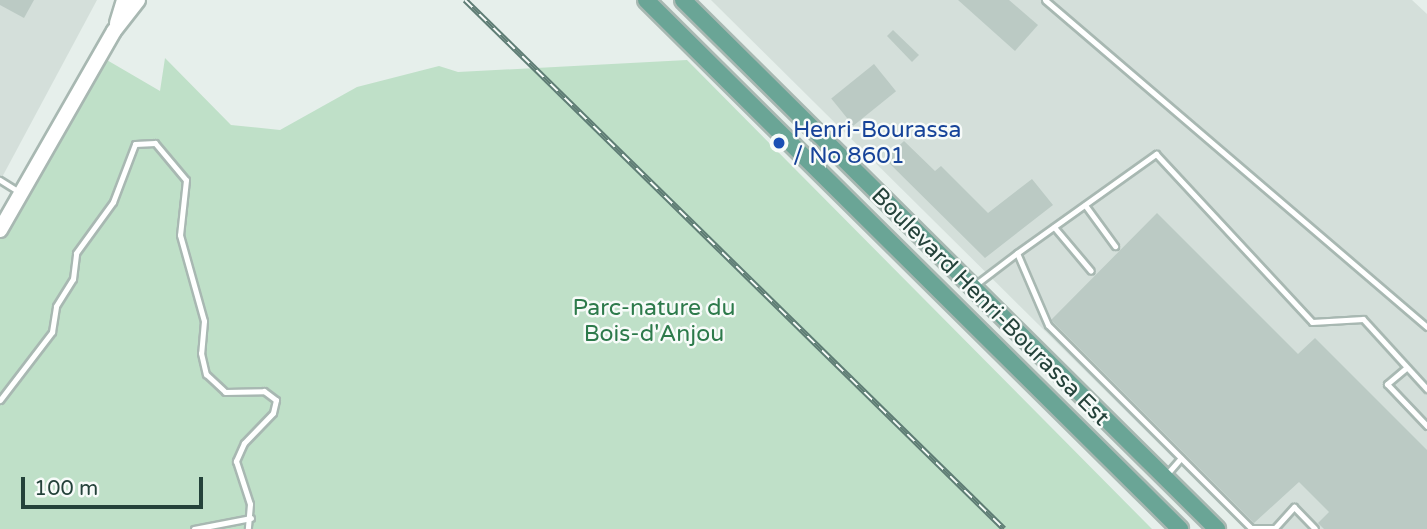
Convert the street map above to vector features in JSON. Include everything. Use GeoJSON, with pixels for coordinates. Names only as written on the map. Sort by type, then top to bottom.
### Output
{"type":"FeatureCollection","features":[{"type":"Feature","properties":{"kind":"main road","name":"Boulevard Henri-Bourassa Est"},"geometry":{"type":"LineString","coordinates":[[646,0],[1180,529]]}},
{"type":"Feature","properties":{"kind":"main road","name":"Boulevard Henri-Bourassa Est"},"geometry":{"type":"LineString","coordinates":[[683,0],[975,286],[1217,529]]}},
{"type":"Feature","properties":{"kind":"street"},"geometry":{"type":"LineString","coordinates":[[114,31],[124,0]]}},
{"type":"Feature","properties":{"kind":"street"},"geometry":{"type":"LineString","coordinates":[[0,230],[114,31],[138,0]]}},
{"type":"Feature","properties":{"kind":"lane"},"geometry":{"type":"LineString","coordinates":[[1045,0],[1427,327]]}},
{"type":"Feature","properties":{"kind":"lane"},"geometry":{"type":"LineString","coordinates":[[692,44],[708,23]]}},
{"type":"Feature","properties":{"kind":"lane"},"geometry":{"type":"LineString","coordinates":[[0,400],[52,332],[56,306],[73,279],[76,253],[113,202],[135,144],[156,143],[173,159],[186,180],[180,235],[204,321],[201,353],[206,374],[225,393],[264,391],[276,400],[273,413],[244,443],[236,461],[251,518],[248,529]]}},
{"type":"Feature","properties":{"kind":"lane"},"geometry":{"type":"LineString","coordinates":[[975,286],[1156,154],[1312,322],[1363,319],[1427,389]]}},
{"type":"Feature","properties":{"kind":"lane"},"geometry":{"type":"LineString","coordinates":[[0,180],[21,193]]}},
{"type":"Feature","properties":{"kind":"lane"},"geometry":{"type":"LineString","coordinates":[[1085,205],[1115,246]]}},
{"type":"Feature","properties":{"kind":"lane"},"geometry":{"type":"LineString","coordinates":[[1054,228],[1091,271]]}},
{"type":"Feature","properties":{"kind":"lane"},"geometry":{"type":"LineString","coordinates":[[1017,253],[1048,326],[1251,528],[1274,529],[1294,507],[1315,529]]}},
{"type":"Feature","properties":{"kind":"lane"},"geometry":{"type":"LineString","coordinates":[[941,291],[959,271]]}},
{"type":"Feature","properties":{"kind":"lane"},"geometry":{"type":"LineString","coordinates":[[1406,368],[1387,384],[1427,426]]}},
{"type":"Feature","properties":{"kind":"lane"},"geometry":{"type":"LineString","coordinates":[[1165,477],[1181,458]]}},
{"type":"Feature","properties":{"kind":"lane"},"geometry":{"type":"LineString","coordinates":[[194,529],[251,518]]}},
{"type":"Feature","properties":{"kind":"shaded area"},"geometry":{"type":"Polygon","coordinates":[[[0,0],[97,0],[0,181],[0,0]]]}},
{"type":"Feature","properties":{"kind":"shaded area"},"geometry":{"type":"Polygon","coordinates":[[[711,0],[1412,0],[1427,14],[1427,529],[1245,529],[711,0]]]}},
{"type":"Feature","properties":{"kind":"green space","name":"Parc-nature du Bois-d'Anjou"},"geometry":{"type":"Polygon","coordinates":[[[100,56],[160,91],[165,58],[231,125],[280,130],[357,87],[439,66],[458,72],[687,60],[1152,529],[0,529],[0,231],[100,56]]]}},
{"type":"Feature","properties":{"kind":"building"},"geometry":{"type":"Polygon","coordinates":[[[0,0],[34,0],[24,18],[0,5],[0,0]]]}},
{"type":"Feature","properties":{"kind":"building"},"geometry":{"type":"Polygon","coordinates":[[[958,0],[1009,0],[1038,25],[1015,51],[958,0]]]}},
{"type":"Feature","properties":{"kind":"building"},"geometry":{"type":"Polygon","coordinates":[[[893,30],[919,55],[912,62],[887,36],[893,30]]]}},
{"type":"Feature","properties":{"kind":"building"},"geometry":{"type":"Polygon","coordinates":[[[874,64],[896,91],[853,126],[831,99],[874,64]]]}},
{"type":"Feature","properties":{"kind":"building"},"geometry":{"type":"Polygon","coordinates":[[[904,141],[935,171],[941,166],[988,213],[1032,179],[1053,205],[985,258],[885,159],[904,141]]]}},
{"type":"Feature","properties":{"kind":"building"},"geometry":{"type":"Polygon","coordinates":[[[1157,213],[1298,354],[1315,338],[1427,450],[1427,529],[1324,529],[1318,523],[1329,512],[1299,482],[1254,523],[1051,320],[1157,213]]]}},
{"type":"Feature","properties":{"kind":"railway"},"geometry":{"type":"LineString","coordinates":[[465,0],[1004,529]]}},
{"type":"Feature","properties":{"kind":"place","name":"Henri-Bourassa / No 8601"},"geometry":{"type":"Point","coordinates":[779,143]}}]}
